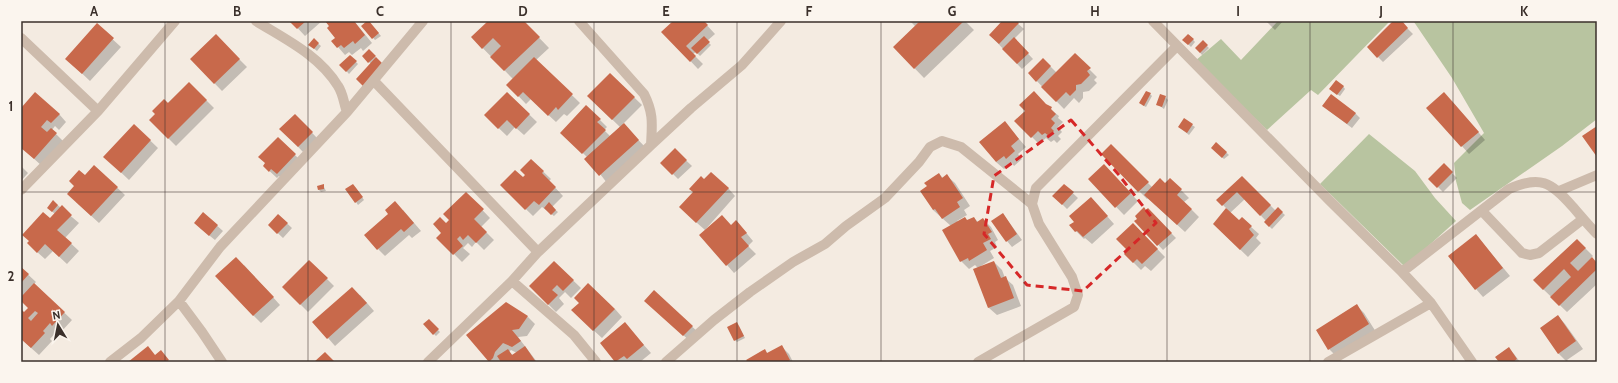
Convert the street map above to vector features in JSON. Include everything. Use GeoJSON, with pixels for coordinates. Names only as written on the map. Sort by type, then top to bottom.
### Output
{"type":"FeatureCollection","features":[{"type":"Feature","properties":{"kind":"street"},"geometry":{"type":"LineString","coordinates":[[21,190],[98,111],[175,21]]}},
{"type":"Feature","properties":{"kind":"street"},"geometry":{"type":"LineString","coordinates":[[256,21],[305,52],[323,66],[339,86],[347,112]]}},
{"type":"Feature","properties":{"kind":"street"},"geometry":{"type":"LineString","coordinates":[[110,362],[141,338],[179,301],[220,247],[347,112],[423,21]]}},
{"type":"Feature","properties":{"kind":"street"},"geometry":{"type":"LineString","coordinates":[[579,21],[644,94],[651,107],[652,118],[650,145]]}},
{"type":"Feature","properties":{"kind":"street"},"geometry":{"type":"LineString","coordinates":[[428,362],[512,281],[538,252],[650,145],[742,65],[781,21]]}},
{"type":"Feature","properties":{"kind":"street"},"geometry":{"type":"LineString","coordinates":[[1153,21],[1402,272],[1431,303],[1472,362]]}},
{"type":"Feature","properties":{"kind":"street"},"geometry":{"type":"LineString","coordinates":[[21,38],[98,111]]}},
{"type":"Feature","properties":{"kind":"street"},"geometry":{"type":"LineString","coordinates":[[1032,204],[1036,188],[1177,46]]}},
{"type":"Feature","properties":{"kind":"street"},"geometry":{"type":"LineString","coordinates":[[374,81],[538,252]]}},
{"type":"Feature","properties":{"kind":"street"},"geometry":{"type":"LineString","coordinates":[[666,362],[714,320],[750,292],[793,262],[825,244],[846,226],[885,198],[930,147],[942,141],[961,147],[1032,204],[1039,224],[1072,277],[1078,295],[1074,307],[978,362]]}},
{"type":"Feature","properties":{"kind":"street"},"geometry":{"type":"LineString","coordinates":[[1558,191],[1597,175]]}},
{"type":"Feature","properties":{"kind":"street"},"geometry":{"type":"LineString","coordinates":[[1402,272],[1510,189],[1522,183],[1535,182],[1548,184],[1558,191],[1597,234]]}},
{"type":"Feature","properties":{"kind":"street"},"geometry":{"type":"LineString","coordinates":[[1482,210],[1522,253],[1530,255],[1539,253],[1583,219]]}},
{"type":"Feature","properties":{"kind":"street"},"geometry":{"type":"LineString","coordinates":[[512,281],[574,335],[596,362]]}},
{"type":"Feature","properties":{"kind":"street"},"geometry":{"type":"LineString","coordinates":[[179,301],[222,362]]}},
{"type":"Feature","properties":{"kind":"street"},"geometry":{"type":"LineString","coordinates":[[1328,362],[1431,303]]}},
{"type":"Feature","properties":{"kind":"highlighted area"},"geometry":{"type":"Polygon","coordinates":[[[1071,120],[1119,175],[1156,223],[1083,291],[1027,285],[984,234],[994,176],[1071,120]]]}},
{"type":"Feature","properties":{"kind":"green space"},"geometry":{"type":"Polygon","coordinates":[[[1278,21],[1390,21],[1318,95],[1311,90],[1267,130],[1195,61],[1221,39],[1241,60],[1278,21]]]}},
{"type":"Feature","properties":{"kind":"green space"},"geometry":{"type":"Polygon","coordinates":[[[1412,21],[1597,21],[1597,119],[1562,146],[1470,210],[1462,203],[1456,181],[1454,163],[1484,133],[1452,78],[1412,21]]]}},
{"type":"Feature","properties":{"kind":"green space"},"geometry":{"type":"Polygon","coordinates":[[[1369,134],[1415,171],[1435,198],[1456,221],[1405,267],[1320,184],[1369,134]]]}},
{"type":"Feature","properties":{"kind":"building"},"geometry":{"type":"Polygon","coordinates":[[[289,21],[306,21],[297,29],[289,21]]]}},
{"type":"Feature","properties":{"kind":"building"},"geometry":{"type":"Polygon","coordinates":[[[325,21],[354,21],[365,35],[355,44],[353,41],[344,48],[341,45],[337,48],[331,41],[335,38],[327,28],[329,26],[325,21]]]}},
{"type":"Feature","properties":{"kind":"building"},"geometry":{"type":"Polygon","coordinates":[[[369,21],[379,33],[372,39],[361,26],[369,21]]]}},
{"type":"Feature","properties":{"kind":"building"},"geometry":{"type":"Polygon","coordinates":[[[488,21],[524,21],[540,37],[504,71],[490,57],[501,46],[493,38],[482,49],[471,37],[488,21]]]}},
{"type":"Feature","properties":{"kind":"building"},"geometry":{"type":"Polygon","coordinates":[[[673,21],[704,21],[708,25],[686,46],[696,56],[690,62],[661,32],[673,21]]]}},
{"type":"Feature","properties":{"kind":"building"},"geometry":{"type":"Polygon","coordinates":[[[920,21],[964,21],[914,69],[893,47],[920,21]]]}},
{"type":"Feature","properties":{"kind":"building"},"geometry":{"type":"Polygon","coordinates":[[[1002,21],[1017,21],[1019,23],[999,44],[989,35],[1002,21]]]}},
{"type":"Feature","properties":{"kind":"building"},"geometry":{"type":"Polygon","coordinates":[[[1393,21],[1402,21],[1408,28],[1377,58],[1367,47],[1393,21]]]}},
{"type":"Feature","properties":{"kind":"building"},"geometry":{"type":"Polygon","coordinates":[[[97,23],[114,38],[82,74],[65,59],[97,23]]]}},
{"type":"Feature","properties":{"kind":"building"},"geometry":{"type":"Polygon","coordinates":[[[216,34],[240,59],[214,84],[190,59],[216,34]]]}},
{"type":"Feature","properties":{"kind":"building"},"geometry":{"type":"Polygon","coordinates":[[[1188,34],[1194,39],[1188,45],[1182,40],[1188,34]]]}},
{"type":"Feature","properties":{"kind":"building"},"geometry":{"type":"Polygon","coordinates":[[[704,36],[710,42],[697,54],[691,48],[704,36]]]}},
{"type":"Feature","properties":{"kind":"building"},"geometry":{"type":"Polygon","coordinates":[[[1014,37],[1029,53],[1017,64],[1002,49],[1014,37]]]}},
{"type":"Feature","properties":{"kind":"building"},"geometry":{"type":"Polygon","coordinates":[[[314,38],[319,43],[314,49],[308,45],[314,38]]]}},
{"type":"Feature","properties":{"kind":"building"},"geometry":{"type":"Polygon","coordinates":[[[1203,40],[1208,45],[1200,53],[1195,48],[1203,40]]]}},
{"type":"Feature","properties":{"kind":"building"},"geometry":{"type":"Polygon","coordinates":[[[369,49],[376,56],[368,63],[362,56],[369,49]]]}},
{"type":"Feature","properties":{"kind":"building"},"geometry":{"type":"Polygon","coordinates":[[[1075,53],[1091,68],[1087,71],[1090,75],[1081,84],[1076,85],[1076,90],[1070,96],[1066,92],[1056,102],[1041,87],[1075,53]]]}},
{"type":"Feature","properties":{"kind":"building"},"geometry":{"type":"Polygon","coordinates":[[[350,55],[357,61],[346,72],[339,65],[350,55]]]}},
{"type":"Feature","properties":{"kind":"building"},"geometry":{"type":"Polygon","coordinates":[[[376,57],[383,64],[363,86],[356,79],[376,57]]]}},
{"type":"Feature","properties":{"kind":"building"},"geometry":{"type":"Polygon","coordinates":[[[534,57],[573,94],[558,110],[556,107],[548,116],[523,92],[518,97],[506,85],[534,57]]]}},
{"type":"Feature","properties":{"kind":"building"},"geometry":{"type":"Polygon","coordinates":[[[1043,58],[1051,66],[1036,82],[1028,73],[1043,58]]]}},
{"type":"Feature","properties":{"kind":"building"},"geometry":{"type":"Polygon","coordinates":[[[610,73],[635,97],[612,120],[587,96],[610,73]]]}},
{"type":"Feature","properties":{"kind":"building"},"geometry":{"type":"Polygon","coordinates":[[[1336,80],[1344,86],[1337,95],[1329,89],[1336,80]]]}},
{"type":"Feature","properties":{"kind":"building"},"geometry":{"type":"Polygon","coordinates":[[[189,82],[207,100],[168,139],[149,120],[155,114],[152,111],[164,99],[168,103],[189,82]]]}},
{"type":"Feature","properties":{"kind":"building"},"geometry":{"type":"Polygon","coordinates":[[[1034,91],[1046,104],[1052,107],[1051,109],[1056,114],[1051,119],[1055,123],[1051,128],[1054,131],[1049,136],[1045,133],[1042,135],[1038,131],[1031,138],[1014,121],[1025,111],[1019,105],[1034,91]]]}},
{"type":"Feature","properties":{"kind":"building"},"geometry":{"type":"Polygon","coordinates":[[[1146,91],[1151,93],[1144,106],[1139,103],[1146,91]]]}},
{"type":"Feature","properties":{"kind":"building"},"geometry":{"type":"Polygon","coordinates":[[[35,92],[60,114],[51,123],[47,120],[41,127],[47,132],[51,128],[57,133],[34,159],[21,148],[21,108],[35,92]]]}},
{"type":"Feature","properties":{"kind":"building"},"geometry":{"type":"Polygon","coordinates":[[[507,92],[530,114],[516,129],[507,120],[498,129],[484,115],[507,92]]]}},
{"type":"Feature","properties":{"kind":"building"},"geometry":{"type":"Polygon","coordinates":[[[1444,92],[1479,132],[1461,147],[1426,108],[1444,92]]]}},
{"type":"Feature","properties":{"kind":"building"},"geometry":{"type":"Polygon","coordinates":[[[1160,94],[1166,96],[1162,107],[1156,105],[1160,94]]]}},
{"type":"Feature","properties":{"kind":"building"},"geometry":{"type":"Polygon","coordinates":[[[1331,94],[1356,113],[1347,124],[1322,106],[1331,94]]]}},
{"type":"Feature","properties":{"kind":"building"},"geometry":{"type":"Polygon","coordinates":[[[586,105],[601,119],[597,122],[606,130],[582,154],[560,133],[586,105]]]}},
{"type":"Feature","properties":{"kind":"building"},"geometry":{"type":"Polygon","coordinates":[[[295,114],[313,132],[298,147],[279,129],[295,114]]]}},
{"type":"Feature","properties":{"kind":"building"},"geometry":{"type":"Polygon","coordinates":[[[1184,118],[1193,124],[1187,133],[1178,127],[1184,118]]]}},
{"type":"Feature","properties":{"kind":"building"},"geometry":{"type":"Polygon","coordinates":[[[1005,121],[1019,139],[1011,146],[1015,151],[1006,159],[1004,156],[996,162],[979,142],[1005,121]]]}},
{"type":"Feature","properties":{"kind":"building"},"geometry":{"type":"Polygon","coordinates":[[[624,123],[639,140],[599,176],[584,159],[624,123]]]}},
{"type":"Feature","properties":{"kind":"building"},"geometry":{"type":"Polygon","coordinates":[[[134,124],[151,140],[121,173],[103,157],[134,124]]]}},
{"type":"Feature","properties":{"kind":"building"},"geometry":{"type":"Polygon","coordinates":[[[1597,126],[1597,157],[1582,136],[1597,126]]]}},
{"type":"Feature","properties":{"kind":"building"},"geometry":{"type":"Polygon","coordinates":[[[278,137],[296,154],[277,174],[271,169],[269,172],[263,166],[265,163],[258,157],[278,137]]]}},
{"type":"Feature","properties":{"kind":"building"},"geometry":{"type":"Polygon","coordinates":[[[1216,142],[1227,152],[1222,158],[1211,148],[1216,142]]]}},
{"type":"Feature","properties":{"kind":"building"},"geometry":{"type":"Polygon","coordinates":[[[1111,144],[1149,182],[1138,192],[1101,154],[1111,144]]]}},
{"type":"Feature","properties":{"kind":"building"},"geometry":{"type":"Polygon","coordinates":[[[675,148],[687,160],[672,175],[660,163],[675,148]]]}},
{"type":"Feature","properties":{"kind":"building"},"geometry":{"type":"Polygon","coordinates":[[[531,159],[544,171],[542,173],[556,187],[539,205],[534,201],[525,210],[500,185],[515,170],[523,177],[525,175],[520,170],[531,159]]]}},
{"type":"Feature","properties":{"kind":"building"},"geometry":{"type":"Polygon","coordinates":[[[1444,163],[1453,172],[1437,188],[1428,179],[1444,163]]]}},
{"type":"Feature","properties":{"kind":"building"},"geometry":{"type":"Polygon","coordinates":[[[1104,164],[1131,193],[1115,208],[1088,179],[1104,164]]]}},
{"type":"Feature","properties":{"kind":"building"},"geometry":{"type":"Polygon","coordinates":[[[94,165],[118,187],[91,216],[67,194],[74,186],[69,181],[79,170],[85,175],[94,165]]]}},
{"type":"Feature","properties":{"kind":"building"},"geometry":{"type":"Polygon","coordinates":[[[711,172],[729,188],[696,223],[679,207],[693,192],[689,189],[701,176],[704,179],[711,172]]]}},
{"type":"Feature","properties":{"kind":"building"},"geometry":{"type":"Polygon","coordinates":[[[939,173],[942,178],[947,174],[963,198],[957,202],[960,207],[942,219],[935,209],[933,210],[920,191],[927,186],[924,183],[939,173]]]}},
{"type":"Feature","properties":{"kind":"building"},"geometry":{"type":"Polygon","coordinates":[[[1242,176],[1271,205],[1260,216],[1237,192],[1222,206],[1216,200],[1242,176]]]}},
{"type":"Feature","properties":{"kind":"building"},"geometry":{"type":"Polygon","coordinates":[[[1160,178],[1165,183],[1170,178],[1182,189],[1177,195],[1192,209],[1177,225],[1144,195],[1160,178]]]}},
{"type":"Feature","properties":{"kind":"building"},"geometry":{"type":"Polygon","coordinates":[[[324,184],[324,189],[318,190],[317,186],[324,184]]]}},
{"type":"Feature","properties":{"kind":"building"},"geometry":{"type":"Polygon","coordinates":[[[353,184],[363,197],[355,203],[345,189],[353,184]]]}},
{"type":"Feature","properties":{"kind":"building"},"geometry":{"type":"Polygon","coordinates":[[[1064,184],[1074,192],[1062,205],[1052,196],[1064,184]]]}},
{"type":"Feature","properties":{"kind":"building"},"geometry":{"type":"Polygon","coordinates":[[[466,192],[484,209],[474,219],[487,232],[476,243],[468,235],[463,240],[460,236],[457,239],[463,246],[453,255],[436,238],[441,233],[433,224],[440,217],[446,223],[449,220],[443,214],[466,192]]]}},
{"type":"Feature","properties":{"kind":"building"},"geometry":{"type":"Polygon","coordinates":[[[1091,197],[1108,216],[1083,237],[1077,231],[1075,232],[1069,225],[1074,222],[1069,216],[1091,197]]]}},
{"type":"Feature","properties":{"kind":"building"},"geometry":{"type":"Polygon","coordinates":[[[53,200],[58,205],[52,212],[47,208],[53,200]]]}},
{"type":"Feature","properties":{"kind":"building"},"geometry":{"type":"Polygon","coordinates":[[[395,201],[414,223],[404,232],[401,229],[377,250],[364,235],[388,214],[385,210],[395,201]]]}},
{"type":"Feature","properties":{"kind":"building"},"geometry":{"type":"Polygon","coordinates":[[[549,202],[556,210],[551,215],[544,208],[549,202]]]}},
{"type":"Feature","properties":{"kind":"building"},"geometry":{"type":"Polygon","coordinates":[[[62,205],[72,215],[57,230],[72,243],[59,257],[45,244],[37,253],[27,243],[29,241],[22,235],[43,212],[50,218],[62,205]]]}},
{"type":"Feature","properties":{"kind":"building"},"geometry":{"type":"Polygon","coordinates":[[[1144,207],[1146,210],[1148,208],[1172,233],[1157,246],[1134,221],[1137,219],[1135,216],[1144,207]]]}},
{"type":"Feature","properties":{"kind":"building"},"geometry":{"type":"Polygon","coordinates":[[[1278,207],[1283,212],[1269,227],[1264,222],[1278,207]]]}},
{"type":"Feature","properties":{"kind":"building"},"geometry":{"type":"Polygon","coordinates":[[[1226,208],[1239,220],[1242,217],[1252,226],[1249,229],[1254,235],[1240,250],[1213,224],[1226,208]]]}},
{"type":"Feature","properties":{"kind":"building"},"geometry":{"type":"Polygon","coordinates":[[[203,212],[218,225],[209,236],[194,223],[203,212]]]}},
{"type":"Feature","properties":{"kind":"building"},"geometry":{"type":"Polygon","coordinates":[[[1003,213],[1017,234],[1006,242],[991,221],[1003,213]]]}},
{"type":"Feature","properties":{"kind":"building"},"geometry":{"type":"Polygon","coordinates":[[[278,214],[288,223],[277,234],[268,225],[278,214]]]}},
{"type":"Feature","properties":{"kind":"building"},"geometry":{"type":"Polygon","coordinates":[[[722,215],[731,225],[736,220],[747,233],[741,237],[749,246],[726,266],[699,235],[722,215]]]}},
{"type":"Feature","properties":{"kind":"building"},"geometry":{"type":"Polygon","coordinates":[[[965,217],[967,220],[974,217],[977,222],[983,218],[992,232],[988,234],[991,239],[983,243],[987,250],[969,261],[968,258],[960,262],[942,230],[965,217]]]}},
{"type":"Feature","properties":{"kind":"building"},"geometry":{"type":"Polygon","coordinates":[[[1133,223],[1158,249],[1142,264],[1137,259],[1133,263],[1124,254],[1127,250],[1116,239],[1133,223]]]}},
{"type":"Feature","properties":{"kind":"building"},"geometry":{"type":"Polygon","coordinates":[[[1476,234],[1503,268],[1475,290],[1448,256],[1476,234]]]}},
{"type":"Feature","properties":{"kind":"building"},"geometry":{"type":"Polygon","coordinates":[[[1577,239],[1586,248],[1570,263],[1578,271],[1592,257],[1597,263],[1597,269],[1559,306],[1550,297],[1571,277],[1564,269],[1543,290],[1533,280],[1577,239]]]}},
{"type":"Feature","properties":{"kind":"building"},"geometry":{"type":"Polygon","coordinates":[[[236,257],[274,297],[253,316],[215,276],[236,257]]]}},
{"type":"Feature","properties":{"kind":"building"},"geometry":{"type":"Polygon","coordinates":[[[309,260],[328,278],[300,305],[282,287],[309,260]]]}},
{"type":"Feature","properties":{"kind":"building"},"geometry":{"type":"Polygon","coordinates":[[[554,261],[574,280],[563,291],[557,285],[552,290],[558,295],[548,305],[529,286],[554,261]]]}},
{"type":"Feature","properties":{"kind":"building"},"geometry":{"type":"Polygon","coordinates":[[[994,261],[1001,278],[1006,276],[1014,298],[988,308],[973,269],[994,261]]]}},
{"type":"Feature","properties":{"kind":"building"},"geometry":{"type":"Polygon","coordinates":[[[21,267],[29,274],[21,283],[21,267]]]}},
{"type":"Feature","properties":{"kind":"building"},"geometry":{"type":"Polygon","coordinates":[[[34,283],[65,312],[52,326],[50,323],[43,331],[45,333],[31,348],[21,339],[21,309],[24,312],[28,308],[21,301],[21,297],[34,283]],[[35,311],[28,318],[31,321],[38,313],[35,311]]]}},
{"type":"Feature","properties":{"kind":"building"},"geometry":{"type":"Polygon","coordinates":[[[588,283],[615,309],[593,331],[571,310],[579,303],[574,298],[588,283]]]}},
{"type":"Feature","properties":{"kind":"building"},"geometry":{"type":"Polygon","coordinates":[[[352,287],[367,303],[327,339],[312,322],[352,287]]]}},
{"type":"Feature","properties":{"kind":"building"},"geometry":{"type":"Polygon","coordinates":[[[654,290],[693,326],[683,336],[644,301],[654,290]]]}},
{"type":"Feature","properties":{"kind":"building"},"geometry":{"type":"Polygon","coordinates":[[[506,302],[528,316],[519,329],[512,330],[521,341],[512,347],[503,343],[489,362],[466,335],[506,302]]]}},
{"type":"Feature","properties":{"kind":"building"},"geometry":{"type":"Polygon","coordinates":[[[1357,304],[1369,324],[1328,350],[1316,330],[1357,304]]]}},
{"type":"Feature","properties":{"kind":"building"},"geometry":{"type":"Polygon","coordinates":[[[1558,315],[1576,341],[1558,354],[1540,328],[1558,315]]]}},
{"type":"Feature","properties":{"kind":"building"},"geometry":{"type":"Polygon","coordinates":[[[429,319],[439,329],[433,335],[423,324],[429,319]]]}},
{"type":"Feature","properties":{"kind":"building"},"geometry":{"type":"Polygon","coordinates":[[[625,322],[644,345],[627,359],[624,356],[615,362],[600,343],[625,322]]]}},
{"type":"Feature","properties":{"kind":"building"},"geometry":{"type":"Polygon","coordinates":[[[737,322],[744,336],[734,341],[727,327],[737,322]]]}},
{"type":"Feature","properties":{"kind":"building"},"geometry":{"type":"Polygon","coordinates":[[[782,345],[790,360],[787,362],[748,362],[746,360],[765,349],[767,353],[782,345]]]}},
{"type":"Feature","properties":{"kind":"building"},"geometry":{"type":"Polygon","coordinates":[[[148,346],[155,355],[161,350],[169,360],[166,362],[128,362],[148,346]]]}},
{"type":"Feature","properties":{"kind":"building"},"geometry":{"type":"Polygon","coordinates":[[[525,346],[536,362],[501,362],[497,356],[508,349],[512,355],[525,346]]]}},
{"type":"Feature","properties":{"kind":"building"},"geometry":{"type":"Polygon","coordinates":[[[1509,347],[1517,359],[1513,362],[1499,362],[1495,357],[1509,347]]]}},
{"type":"Feature","properties":{"kind":"building"},"geometry":{"type":"Polygon","coordinates":[[[325,352],[335,362],[314,362],[325,352]]]}}]}
